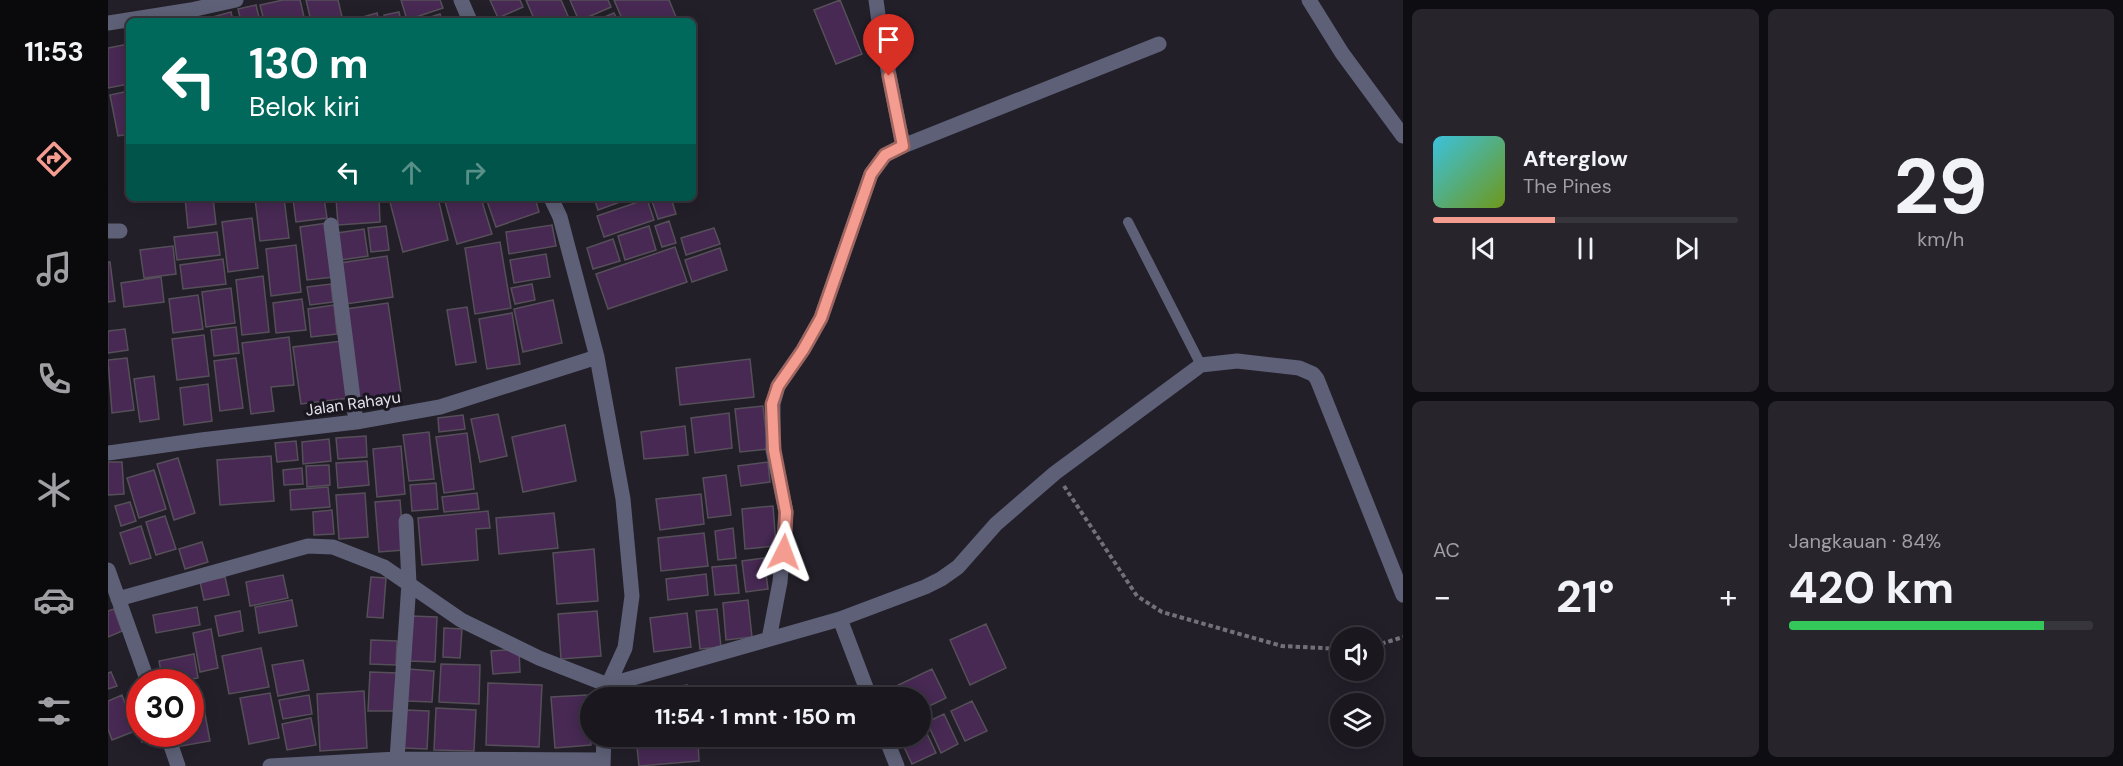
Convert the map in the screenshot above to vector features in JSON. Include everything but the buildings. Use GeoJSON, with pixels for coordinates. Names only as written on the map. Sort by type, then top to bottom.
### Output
{"type":"FeatureCollection","features":[{"type":"Feature","properties":{"kind":"street"},"geometry":{"type":"LineString","coordinates":[[136,18],[191,10],[236,0]]}},
{"type":"Feature","properties":{"kind":"street"},"geometry":{"type":"LineString","coordinates":[[461,0],[469,18]]}},
{"type":"Feature","properties":{"kind":"street"},"geometry":{"type":"LineString","coordinates":[[876,0],[878,21],[903,146]]}},
{"type":"Feature","properties":{"kind":"street"},"geometry":{"type":"LineString","coordinates":[[1309,0],[1342,53],[1403,136]]}},
{"type":"Feature","properties":{"kind":"street"},"geometry":{"type":"LineString","coordinates":[[108,22],[126,19]]}},
{"type":"Feature","properties":{"kind":"street"},"geometry":{"type":"LineString","coordinates":[[769,639],[780,582],[786,512],[774,450],[772,404],[778,386],[803,350],[821,318],[871,174],[885,155],[903,146],[1159,44]]}},
{"type":"Feature","properties":{"kind":"street"},"geometry":{"type":"LineString","coordinates":[[552,201],[560,218],[597,357],[623,498],[632,596],[625,648],[610,687]]}},
{"type":"Feature","properties":{"kind":"street"},"geometry":{"type":"LineString","coordinates":[[331,225],[356,423]]}},
{"type":"Feature","properties":{"kind":"street","name":"Jalan Rahayu"},"geometry":{"type":"LineString","coordinates":[[108,453],[356,423],[440,407],[597,357]]}},
{"type":"Feature","properties":{"kind":"street"},"geometry":{"type":"LineString","coordinates":[[623,687],[769,639],[840,620],[926,587],[952,572],[996,524],[1055,473],[1201,365],[1237,361],[1299,368],[1313,374],[1317,379],[1403,595]]}},
{"type":"Feature","properties":{"kind":"street"},"geometry":{"type":"LineString","coordinates":[[397,759],[409,583],[406,521]]}},
{"type":"Feature","properties":{"kind":"street"},"geometry":{"type":"LineString","coordinates":[[118,599],[308,546],[333,547],[384,567],[461,620],[598,687]]}},
{"type":"Feature","properties":{"kind":"street"},"geometry":{"type":"LineString","coordinates":[[108,570],[143,669]]}},
{"type":"Feature","properties":{"kind":"street"},"geometry":{"type":"LineString","coordinates":[[840,620],[866,687]]}},
{"type":"Feature","properties":{"kind":"street"},"geometry":{"type":"LineString","coordinates":[[171,747],[178,766]]}},
{"type":"Feature","properties":{"kind":"street"},"geometry":{"type":"LineString","coordinates":[[270,766],[397,759],[603,763],[604,747]]}},
{"type":"Feature","properties":{"kind":"street"},"geometry":{"type":"LineString","coordinates":[[889,747],[897,766]]}},
{"type":"Feature","properties":{"kind":"lane"},"geometry":{"type":"LineString","coordinates":[[1128,222],[1201,365]]}},
{"type":"Feature","properties":{"kind":"path"},"geometry":{"type":"LineString","coordinates":[[1055,473],[1137,596],[1152,607],[1181,618],[1282,646],[1330,648]]}},
{"type":"Feature","properties":{"kind":"path"},"geometry":{"type":"LineString","coordinates":[[1384,643],[1403,637]]}},
{"type":"Feature","properties":{"kind":"route"},"geometry":{"type":"LineString","coordinates":[[784,552],[786,512],[774,450],[772,404],[778,386],[803,350],[821,318],[871,174],[885,155],[903,146],[889,76]]}}]}
